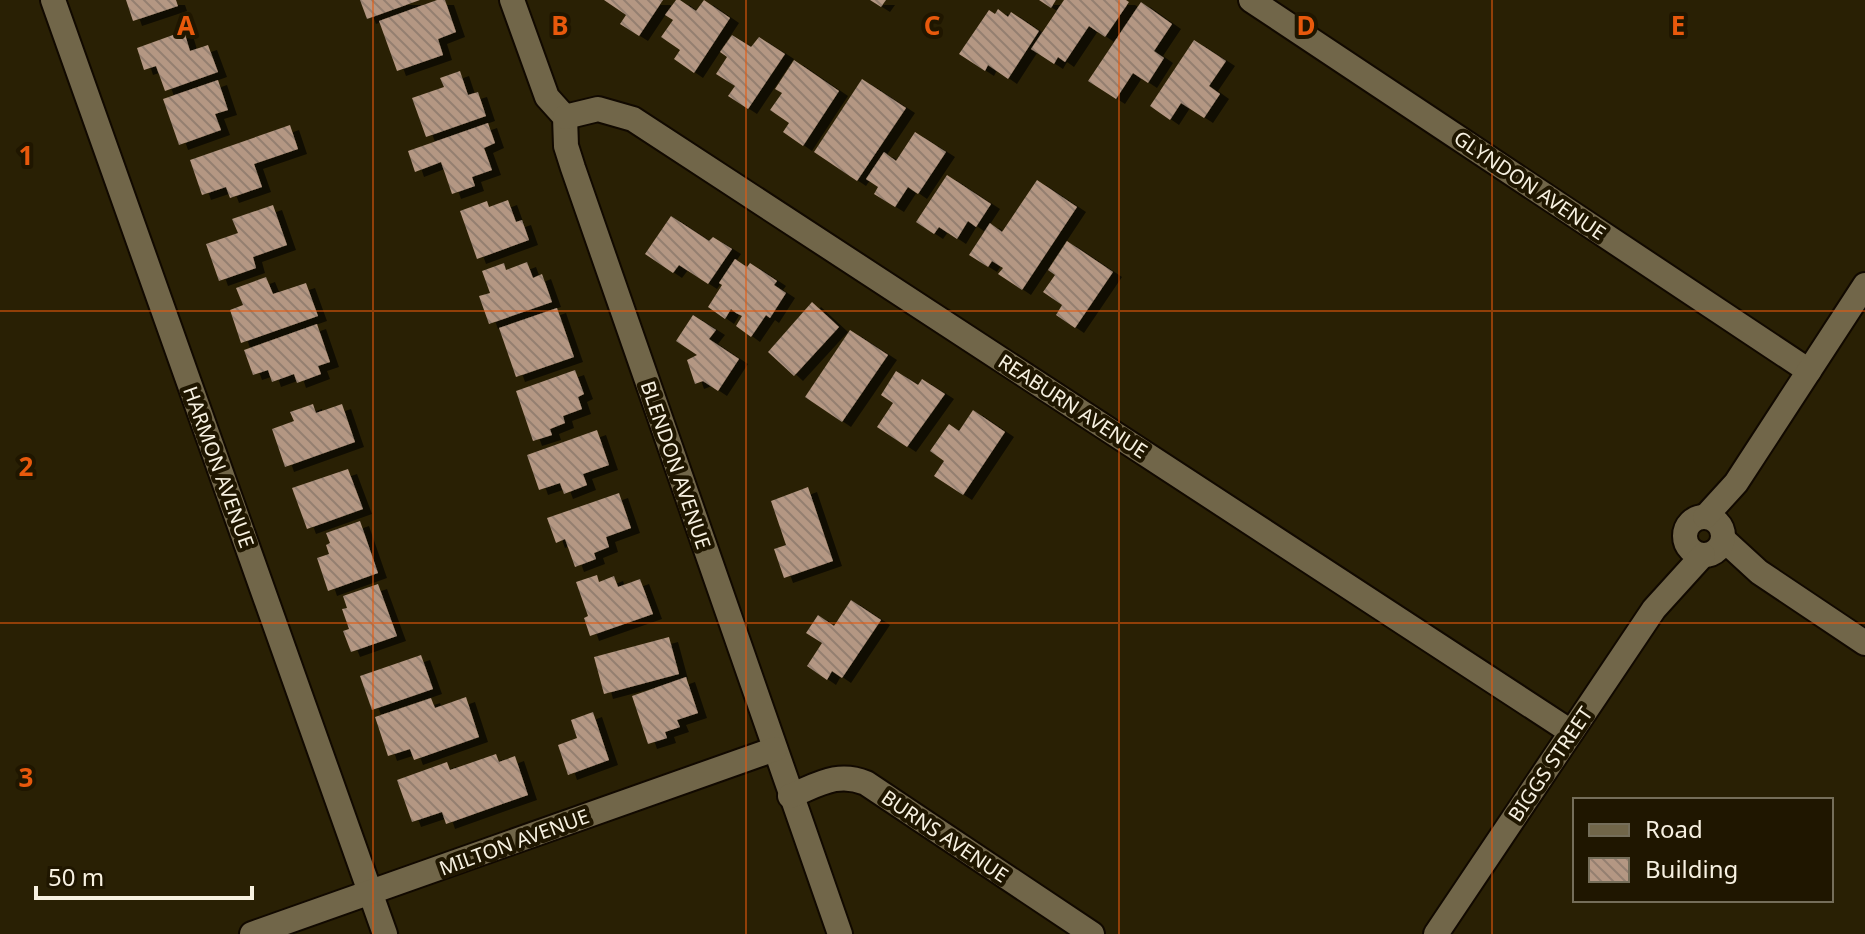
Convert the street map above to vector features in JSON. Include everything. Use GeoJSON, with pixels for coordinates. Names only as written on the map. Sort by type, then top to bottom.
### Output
{"type":"FeatureCollection","features":[{"type":"Feature","properties":{"kind":"street","name":"HARMON AVENUE"},"geometry":{"type":"LineString","coordinates":[[53,0],[385,934]]}},
{"type":"Feature","properties":{"kind":"street","name":"BLENDON AVENUE"},"geometry":{"type":"LineString","coordinates":[[512,0],[547,97],[565,117],[566,146],[573,168],[840,934]]}},
{"type":"Feature","properties":{"kind":"street","name":"GLYNDON AVENUE"},"geometry":{"type":"LineString","coordinates":[[1251,0],[1809,371]]}},
{"type":"Feature","properties":{"kind":"street","name":"REABURN AVENUE"},"geometry":{"type":"LineString","coordinates":[[565,117],[598,109],[633,119],[1571,732]]}},
{"type":"Feature","properties":{"kind":"street","name":"BIGGS STREET"},"geometry":{"type":"LineString","coordinates":[[1436,934],[1654,609],[1709,539],[1736,483],[1865,285]]}},
{"type":"Feature","properties":{"kind":"street"},"geometry":{"type":"LineString","coordinates":[[1709,539],[1865,643]]}},
{"type":"Feature","properties":{"kind":"street","name":"MILTON AVENUE"},"geometry":{"type":"LineString","coordinates":[[252,934],[775,749]]}},
{"type":"Feature","properties":{"kind":"street","name":"BURNS AVENUE"},"geometry":{"type":"LineString","coordinates":[[790,796],[837,777],[850,777],[866,783],[1092,934]]}},
{"type":"Feature","properties":{"kind":"building"},"geometry":{"type":"Polygon","coordinates":[[[126,0],[176,0],[178,6],[133,21],[126,0]]]}},
{"type":"Feature","properties":{"kind":"building"},"geometry":{"type":"Polygon","coordinates":[[[360,0],[420,0],[367,19],[360,0]]]}},
{"type":"Feature","properties":{"kind":"building"},"geometry":{"type":"Polygon","coordinates":[[[437,0],[445,0],[456,32],[438,39],[443,55],[397,71],[379,21],[437,0]]]}},
{"type":"Feature","properties":{"kind":"building"},"geometry":{"type":"Polygon","coordinates":[[[604,0],[663,0],[639,36],[620,24],[626,15],[604,0]]]}},
{"type":"Feature","properties":{"kind":"building"},"geometry":{"type":"Polygon","coordinates":[[[676,0],[696,11],[704,0],[730,18],[694,73],[674,59],[680,50],[661,37],[673,20],[665,15],[676,0]]]}},
{"type":"Feature","properties":{"kind":"building"},"geometry":{"type":"Polygon","coordinates":[[[870,0],[886,0],[881,7],[870,0]]]}},
{"type":"Feature","properties":{"kind":"building"},"geometry":{"type":"Polygon","coordinates":[[[1039,0],[1056,0],[1051,8],[1039,0]]]}},
{"type":"Feature","properties":{"kind":"building"},"geometry":{"type":"Polygon","coordinates":[[[1064,0],[1129,2],[1105,37],[1089,26],[1065,62],[1058,57],[1054,64],[1031,49],[1064,0]]]}},
{"type":"Feature","properties":{"kind":"building"},"geometry":{"type":"Polygon","coordinates":[[[1141,2],[1172,24],[1154,51],[1164,58],[1148,83],[1133,73],[1116,99],[1088,81],[1141,2]]]}},
{"type":"Feature","properties":{"kind":"building"},"geometry":{"type":"Polygon","coordinates":[[[998,9],[1008,17],[1011,12],[1039,31],[1008,79],[988,65],[985,71],[959,54],[989,10],[995,14],[998,9]]]}},
{"type":"Feature","properties":{"kind":"building"},"geometry":{"type":"Polygon","coordinates":[[[184,31],[190,51],[208,45],[218,72],[165,91],[156,66],[144,70],[137,48],[184,31]]]}},
{"type":"Feature","properties":{"kind":"building"},"geometry":{"type":"Polygon","coordinates":[[[732,35],[751,47],[759,37],[785,54],[748,109],[728,96],[735,86],[716,74],[727,57],[720,52],[732,35]]]}},
{"type":"Feature","properties":{"kind":"building"},"geometry":{"type":"Polygon","coordinates":[[[1194,40],[1226,61],[1209,86],[1220,94],[1204,118],[1181,103],[1170,120],[1150,106],[1194,40]]]}},
{"type":"Feature","properties":{"kind":"building"},"geometry":{"type":"Polygon","coordinates":[[[794,60],[839,91],[803,146],[783,132],[789,123],[770,110],[782,93],[775,89],[794,60]]]}},
{"type":"Feature","properties":{"kind":"building"},"geometry":{"type":"Polygon","coordinates":[[[460,71],[468,95],[478,92],[486,116],[426,137],[412,98],[444,87],[440,78],[460,71]]]}},
{"type":"Feature","properties":{"kind":"building"},"geometry":{"type":"Polygon","coordinates":[[[862,79],[906,108],[857,181],[814,152],[862,79]]]}},
{"type":"Feature","properties":{"kind":"building"},"geometry":{"type":"Polygon","coordinates":[[[218,80],[228,110],[215,114],[221,130],[179,145],[163,99],[218,80]]]}},
{"type":"Feature","properties":{"kind":"building"},"geometry":{"type":"Polygon","coordinates":[[[488,123],[495,143],[484,148],[492,170],[472,177],[475,186],[452,194],[441,162],[415,172],[408,151],[488,123]]]}},
{"type":"Feature","properties":{"kind":"building"},"geometry":{"type":"Polygon","coordinates":[[[290,125],[298,149],[254,164],[262,187],[230,198],[226,187],[202,195],[190,160],[290,125]]]}},
{"type":"Feature","properties":{"kind":"building"},"geometry":{"type":"Polygon","coordinates":[[[915,132],[946,152],[918,194],[908,187],[895,207],[874,194],[878,187],[866,179],[884,152],[896,161],[915,132]]]}},
{"type":"Feature","properties":{"kind":"building"},"geometry":{"type":"Polygon","coordinates":[[[947,175],[991,204],[976,227],[968,221],[957,239],[939,227],[934,234],[916,222],[947,175]]]}},
{"type":"Feature","properties":{"kind":"building"},"geometry":{"type":"Polygon","coordinates":[[[1037,180],[1077,207],[1022,290],[998,274],[1003,268],[992,261],[988,267],[969,255],[990,223],[1002,232],[1037,180]]]}},
{"type":"Feature","properties":{"kind":"building"},"geometry":{"type":"Polygon","coordinates":[[[508,200],[516,222],[522,220],[529,240],[477,259],[460,211],[487,201],[489,207],[508,200]]]}},
{"type":"Feature","properties":{"kind":"building"},"geometry":{"type":"Polygon","coordinates":[[[273,205],[287,245],[253,257],[256,268],[219,281],[206,244],[238,233],[232,219],[273,205]]]}},
{"type":"Feature","properties":{"kind":"building"},"geometry":{"type":"Polygon","coordinates":[[[671,216],[709,241],[713,237],[732,249],[708,284],[679,265],[673,273],[645,254],[671,216]]]}},
{"type":"Feature","properties":{"kind":"building"},"geometry":{"type":"Polygon","coordinates":[[[1067,241],[1113,272],[1075,328],[1056,315],[1062,305],[1043,292],[1055,275],[1048,270],[1067,241]]]}},
{"type":"Feature","properties":{"kind":"building"},"geometry":{"type":"Polygon","coordinates":[[[735,259],[747,267],[750,263],[777,281],[774,285],[786,293],[770,318],[766,315],[751,337],[736,326],[742,316],[731,309],[725,319],[708,307],[735,259]]]}},
{"type":"Feature","properties":{"kind":"building"},"geometry":{"type":"Polygon","coordinates":[[[527,262],[533,278],[542,274],[552,302],[489,324],[479,296],[490,293],[482,271],[504,263],[506,270],[527,262]]]}},
{"type":"Feature","properties":{"kind":"building"},"geometry":{"type":"Polygon","coordinates":[[[266,277],[273,294],[306,283],[318,316],[241,343],[230,310],[243,305],[236,288],[266,277]]]}},
{"type":"Feature","properties":{"kind":"building"},"geometry":{"type":"Polygon","coordinates":[[[812,302],[839,327],[794,376],[768,352],[812,302]]]}},
{"type":"Feature","properties":{"kind":"building"},"geometry":{"type":"Polygon","coordinates":[[[557,308],[574,357],[516,377],[499,328],[557,308]]]}},
{"type":"Feature","properties":{"kind":"building"},"geometry":{"type":"Polygon","coordinates":[[[693,315],[716,330],[709,339],[739,359],[718,391],[703,381],[695,384],[687,360],[697,355],[676,341],[693,315]]]}},
{"type":"Feature","properties":{"kind":"building"},"geometry":{"type":"Polygon","coordinates":[[[317,324],[330,362],[318,366],[321,374],[297,383],[294,374],[272,382],[268,370],[253,375],[244,350],[317,324]]]}},
{"type":"Feature","properties":{"kind":"building"},"geometry":{"type":"Polygon","coordinates":[[[850,330],[888,355],[842,422],[805,397],[850,330]]]}},
{"type":"Feature","properties":{"kind":"building"},"geometry":{"type":"Polygon","coordinates":[[[575,370],[584,394],[578,397],[582,409],[563,416],[565,423],[550,429],[552,435],[533,441],[516,391],[575,370]]]}},
{"type":"Feature","properties":{"kind":"building"},"geometry":{"type":"Polygon","coordinates":[[[896,371],[918,385],[922,379],[945,394],[907,447],[877,427],[893,403],[881,395],[896,371]]]}},
{"type":"Feature","properties":{"kind":"building"},"geometry":{"type":"Polygon","coordinates":[[[313,404],[316,413],[342,404],[355,442],[285,467],[272,429],[294,421],[290,412],[313,404]]]}},
{"type":"Feature","properties":{"kind":"building"},"geometry":{"type":"Polygon","coordinates":[[[973,410],[1005,432],[963,495],[934,476],[944,461],[930,451],[949,424],[959,431],[973,410]]]}},
{"type":"Feature","properties":{"kind":"building"},"geometry":{"type":"Polygon","coordinates":[[[597,430],[609,465],[583,474],[587,485],[564,494],[560,483],[539,490],[527,455],[597,430]]]}},
{"type":"Feature","properties":{"kind":"building"},"geometry":{"type":"Polygon","coordinates":[[[348,469],[363,509],[307,529],[292,488],[348,469]]]}},
{"type":"Feature","properties":{"kind":"building"},"geometry":{"type":"Polygon","coordinates":[[[808,487],[833,561],[784,578],[774,549],[786,545],[771,501],[808,487]]]}},
{"type":"Feature","properties":{"kind":"building"},"geometry":{"type":"Polygon","coordinates":[[[619,493],[631,528],[606,537],[609,547],[594,553],[596,559],[575,567],[565,539],[556,543],[547,518],[619,493]]]}},
{"type":"Feature","properties":{"kind":"building"},"geometry":{"type":"Polygon","coordinates":[[[360,521],[378,573],[328,591],[317,558],[329,554],[326,545],[330,543],[326,533],[360,521]]]}},
{"type":"Feature","properties":{"kind":"building"},"geometry":{"type":"Polygon","coordinates":[[[597,575],[599,582],[614,576],[618,587],[640,579],[653,614],[590,636],[584,618],[588,616],[576,582],[597,575]]]}},
{"type":"Feature","properties":{"kind":"building"},"geometry":{"type":"Polygon","coordinates":[[[378,584],[397,636],[351,652],[343,631],[349,629],[342,609],[347,608],[343,596],[378,584]]]}},
{"type":"Feature","properties":{"kind":"building"},"geometry":{"type":"Polygon","coordinates":[[[851,600],[881,620],[842,678],[832,671],[827,680],[807,666],[822,643],[806,633],[818,615],[834,626],[851,600]]]}},
{"type":"Feature","properties":{"kind":"building"},"geometry":{"type":"Polygon","coordinates":[[[669,637],[679,674],[604,694],[594,657],[669,637]]]}},
{"type":"Feature","properties":{"kind":"building"},"geometry":{"type":"Polygon","coordinates":[[[421,655],[433,689],[372,710],[360,676],[421,655]]]}},
{"type":"Feature","properties":{"kind":"building"},"geometry":{"type":"Polygon","coordinates":[[[686,677],[698,713],[677,720],[680,727],[665,732],[667,738],[648,744],[632,696],[686,677]]]}},
{"type":"Feature","properties":{"kind":"building"},"geometry":{"type":"Polygon","coordinates":[[[466,697],[479,737],[414,760],[410,749],[388,756],[375,717],[431,698],[435,708],[466,697]]]}},
{"type":"Feature","properties":{"kind":"building"},"geometry":{"type":"Polygon","coordinates":[[[593,712],[609,760],[568,775],[558,745],[577,738],[571,720],[593,712]]]}},
{"type":"Feature","properties":{"kind":"building"},"geometry":{"type":"Polygon","coordinates":[[[496,754],[499,762],[515,756],[528,795],[446,824],[442,812],[412,822],[397,780],[447,762],[450,770],[496,754]]]}}]}
